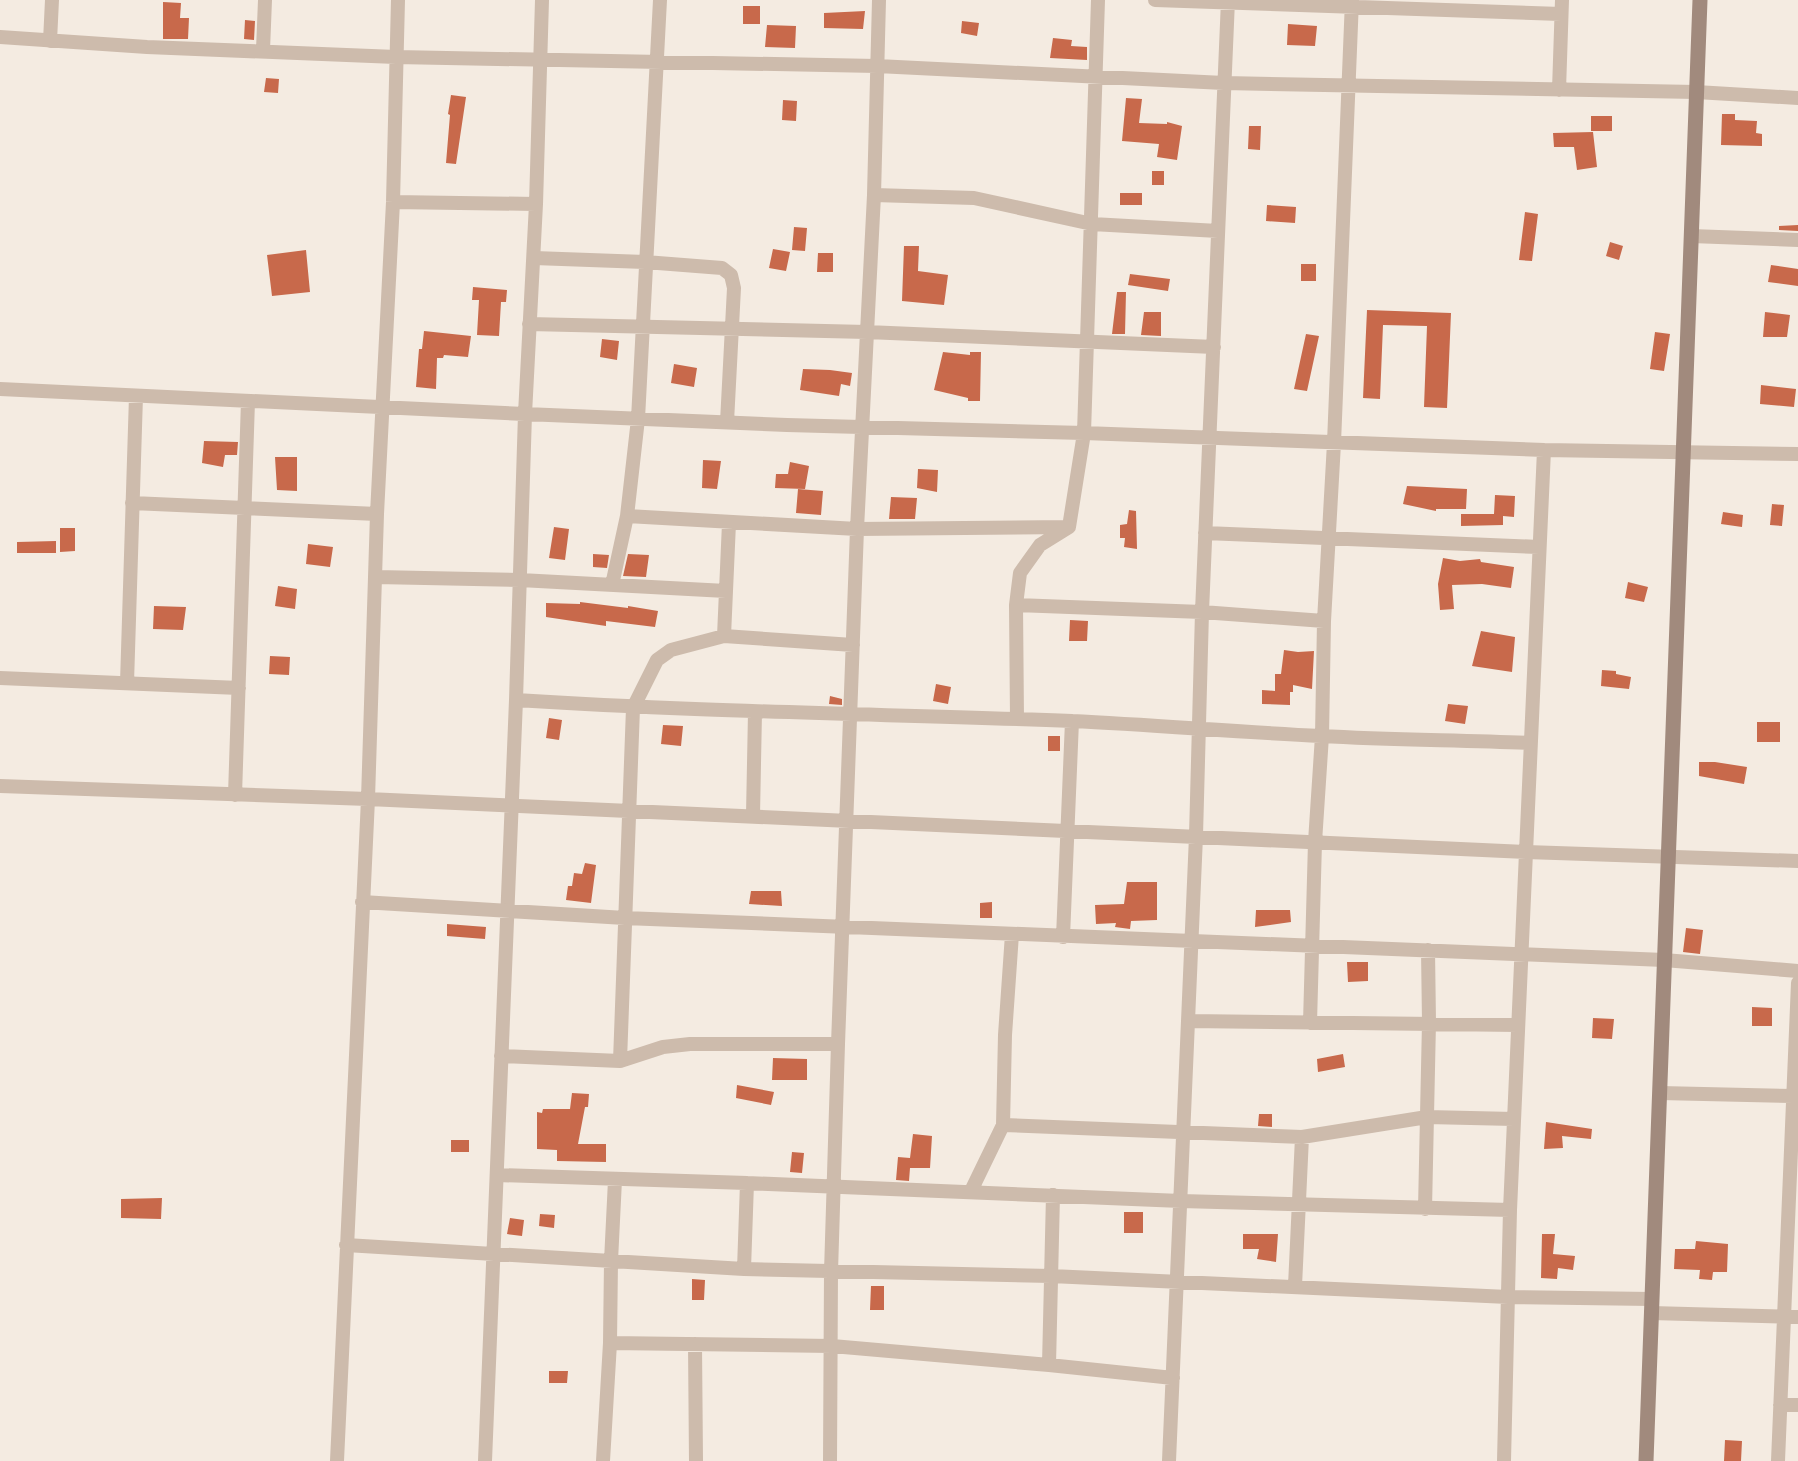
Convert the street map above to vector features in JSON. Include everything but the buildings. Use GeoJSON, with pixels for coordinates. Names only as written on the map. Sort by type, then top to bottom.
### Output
{"type":"FeatureCollection","features":[{"type":"Feature","properties":{"kind":"main road"},"geometry":{"type":"LineString","coordinates":[[1646,1461],[1700,0]]}},
{"type":"Feature","properties":{"kind":"street"},"geometry":{"type":"LineString","coordinates":[[50,40],[52,0]]}},
{"type":"Feature","properties":{"kind":"street"},"geometry":{"type":"LineString","coordinates":[[263,50],[265,0]]}},
{"type":"Feature","properties":{"kind":"street"},"geometry":{"type":"LineString","coordinates":[[337,1461],[368,799],[377,514],[393,202],[398,0]]}},
{"type":"Feature","properties":{"kind":"street"},"geometry":{"type":"LineString","coordinates":[[485,1461],[508,912],[525,414],[534,258],[542,0]]}},
{"type":"Feature","properties":{"kind":"street"},"geometry":{"type":"LineString","coordinates":[[612,585],[627,516],[638,418],[660,0]]}},
{"type":"Feature","properties":{"kind":"street"},"geometry":{"type":"LineString","coordinates":[[830,1461],[831,1272],[838,1044],[862,426],[874,195],[879,0]]}},
{"type":"Feature","properties":{"kind":"street"},"geometry":{"type":"LineString","coordinates":[[1017,719],[1016,605],[1020,573],[1040,545],[1069,527],[1084,433],[1098,0]]}},
{"type":"Feature","properties":{"kind":"street"},"geometry":{"type":"LineString","coordinates":[[1155,0],[1561,7],[1559,90]]}},
{"type":"Feature","properties":{"kind":"street"},"geometry":{"type":"LineString","coordinates":[[1169,1461],[1192,942],[1205,533],[1228,2]]}},
{"type":"Feature","properties":{"kind":"street"},"geometry":{"type":"LineString","coordinates":[[1310,1023],[1315,842],[1322,736],[1324,621],[1330,539],[1352,4]]}},
{"type":"Feature","properties":{"kind":"street"},"geometry":{"type":"LineString","coordinates":[[0,37],[147,47],[396,57],[877,66],[1224,84],[1696,92],[1798,98]]}},
{"type":"Feature","properties":{"kind":"street"},"geometry":{"type":"LineString","coordinates":[[874,195],[974,198],[1092,224],[1218,231]]}},
{"type":"Feature","properties":{"kind":"street"},"geometry":{"type":"LineString","coordinates":[[393,202],[536,204]]}},
{"type":"Feature","properties":{"kind":"street"},"geometry":{"type":"LineString","coordinates":[[1691,236],[1798,240]]}},
{"type":"Feature","properties":{"kind":"street"},"geometry":{"type":"LineString","coordinates":[[534,258],[645,262],[722,268],[731,274],[734,288],[727,423]]}},
{"type":"Feature","properties":{"kind":"street"},"geometry":{"type":"LineString","coordinates":[[529,324],[867,332],[1214,347]]}},
{"type":"Feature","properties":{"kind":"street"},"geometry":{"type":"LineString","coordinates":[[0,389],[727,423],[1544,450],[1798,454]]}},
{"type":"Feature","properties":{"kind":"street"},"geometry":{"type":"LineString","coordinates":[[127,683],[136,396]]}},
{"type":"Feature","properties":{"kind":"street"},"geometry":{"type":"LineString","coordinates":[[235,795],[248,401]]}},
{"type":"Feature","properties":{"kind":"street"},"geometry":{"type":"LineString","coordinates":[[1504,1461],[1510,1210],[1544,450]]}},
{"type":"Feature","properties":{"kind":"street"},"geometry":{"type":"LineString","coordinates":[[132,503],[377,514]]}},
{"type":"Feature","properties":{"kind":"street"},"geometry":{"type":"LineString","coordinates":[[627,516],[729,524],[858,530],[1069,527]]}},
{"type":"Feature","properties":{"kind":"street"},"geometry":{"type":"LineString","coordinates":[[724,636],[729,524]]}},
{"type":"Feature","properties":{"kind":"street"},"geometry":{"type":"LineString","coordinates":[[1205,533],[1539,547]]}},
{"type":"Feature","properties":{"kind":"street"},"geometry":{"type":"LineString","coordinates":[[376,577],[520,580],[726,591]]}},
{"type":"Feature","properties":{"kind":"street"},"geometry":{"type":"LineString","coordinates":[[1016,605],[1202,612],[1324,621]]}},
{"type":"Feature","properties":{"kind":"street"},"geometry":{"type":"LineString","coordinates":[[620,1061],[633,708],[657,660],[671,650],[724,636],[853,645]]}},
{"type":"Feature","properties":{"kind":"street"},"geometry":{"type":"LineString","coordinates":[[0,678],[239,688]]}},
{"type":"Feature","properties":{"kind":"street"},"geometry":{"type":"LineString","coordinates":[[516,700],[633,708],[1072,721],[1322,736],[1530,743]]}},
{"type":"Feature","properties":{"kind":"street"},"geometry":{"type":"LineString","coordinates":[[753,815],[755,712]]}},
{"type":"Feature","properties":{"kind":"street"},"geometry":{"type":"LineString","coordinates":[[1063,937],[1072,721]]}},
{"type":"Feature","properties":{"kind":"street"},"geometry":{"type":"LineString","coordinates":[[0,786],[753,815],[1527,852],[1798,861]]}},
{"type":"Feature","properties":{"kind":"street"},"geometry":{"type":"LineString","coordinates":[[362,902],[625,918],[843,925],[1063,937],[1664,960],[1798,970]]}},
{"type":"Feature","properties":{"kind":"street"},"geometry":{"type":"LineString","coordinates":[[971,1191],[1003,1125],[1005,1035],[1012,934]]}},
{"type":"Feature","properties":{"kind":"street"},"geometry":{"type":"LineString","coordinates":[[1425,1209],[1429,1022],[1428,950]]}},
{"type":"Feature","properties":{"kind":"street"},"geometry":{"type":"LineString","coordinates":[[1778,1461],[1780,1405],[1791,1317],[1793,1096],[1798,983]]}},
{"type":"Feature","properties":{"kind":"street"},"geometry":{"type":"LineString","coordinates":[[1188,1021],[1429,1022],[1518,1025]]}},
{"type":"Feature","properties":{"kind":"street"},"geometry":{"type":"LineString","coordinates":[[501,1056],[620,1061],[663,1047],[690,1044],[838,1044]]}},
{"type":"Feature","properties":{"kind":"street"},"geometry":{"type":"LineString","coordinates":[[1659,1094],[1793,1096]]}},
{"type":"Feature","properties":{"kind":"street"},"geometry":{"type":"LineString","coordinates":[[1003,1125],[1302,1137],[1427,1117],[1514,1119]]}},
{"type":"Feature","properties":{"kind":"street"},"geometry":{"type":"LineString","coordinates":[[1295,1286],[1302,1137]]}},
{"type":"Feature","properties":{"kind":"street"},"geometry":{"type":"LineString","coordinates":[[497,1175],[971,1191],[1181,1201],[1510,1210]]}},
{"type":"Feature","properties":{"kind":"street"},"geometry":{"type":"LineString","coordinates":[[603,1461],[610,1343],[610,1261],[615,1180]]}},
{"type":"Feature","properties":{"kind":"street"},"geometry":{"type":"LineString","coordinates":[[744,1269],[747,1183]]}},
{"type":"Feature","properties":{"kind":"street"},"geometry":{"type":"LineString","coordinates":[[1049,1365],[1053,1195]]}},
{"type":"Feature","properties":{"kind":"street"},"geometry":{"type":"LineString","coordinates":[[346,1245],[744,1269],[1051,1276],[1295,1286],[1508,1297],[1791,1317]]}},
{"type":"Feature","properties":{"kind":"street"},"geometry":{"type":"LineString","coordinates":[[610,1343],[832,1346],[1173,1378]]}},
{"type":"Feature","properties":{"kind":"street"},"geometry":{"type":"LineString","coordinates":[[695,1344],[696,1461]]}},
{"type":"Feature","properties":{"kind":"street"},"geometry":{"type":"LineString","coordinates":[[1780,1405],[1798,1405]]}}]}
